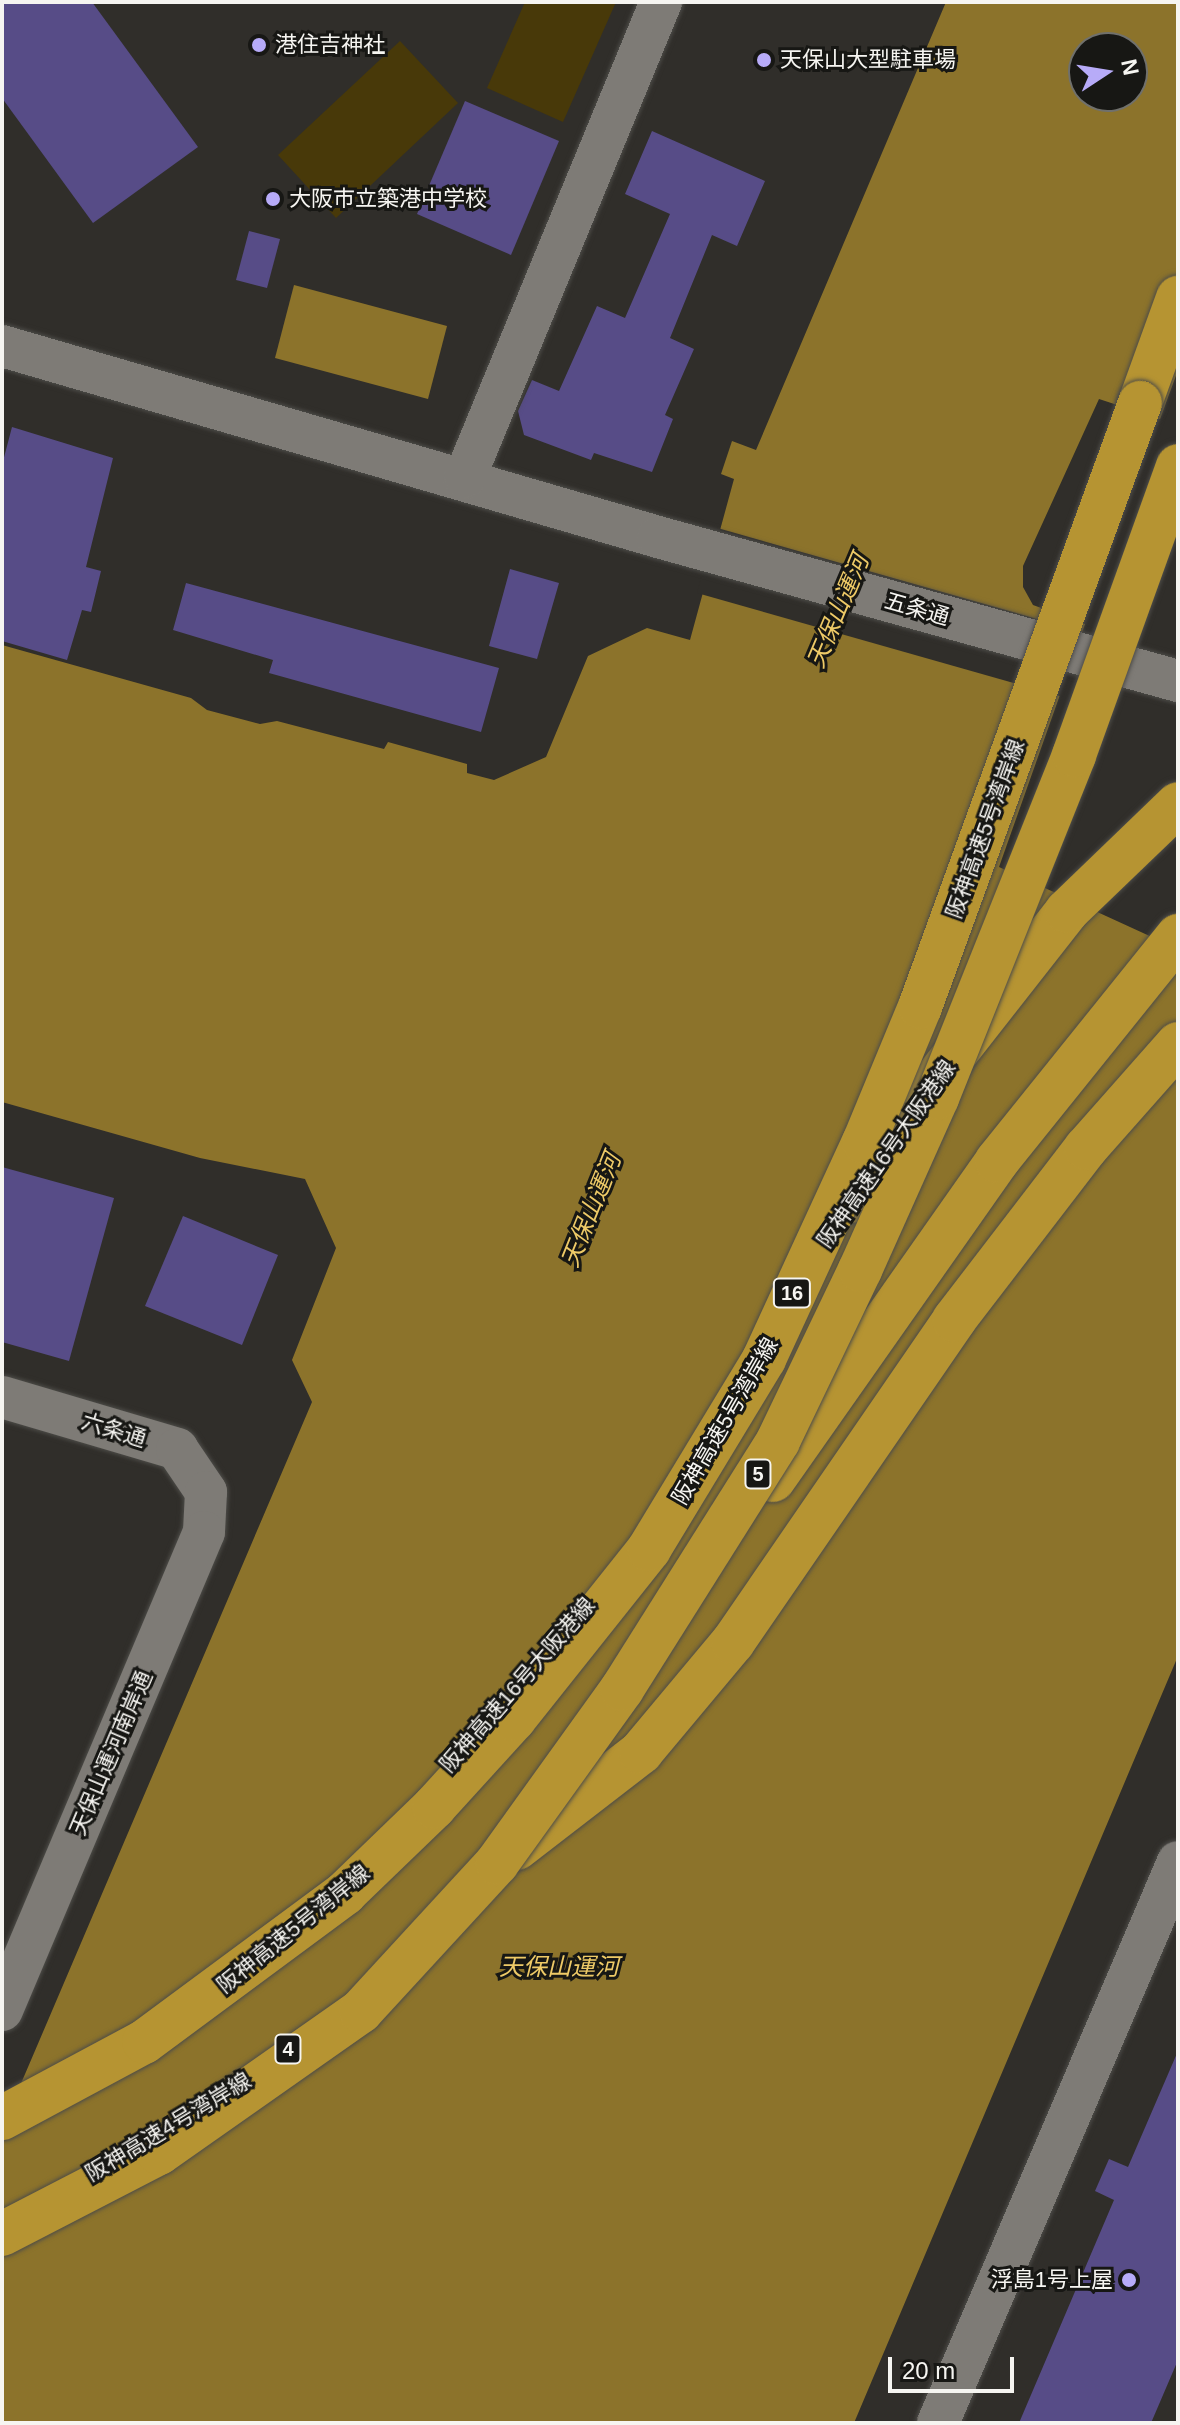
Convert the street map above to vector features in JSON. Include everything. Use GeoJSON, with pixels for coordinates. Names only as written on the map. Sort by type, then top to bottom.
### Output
{"type":"FeatureCollection","features":[{"type":"Feature","properties":{"kind":"highway","name":"阪神高速5号湾岸線"},"geometry":{"type":"LineString","coordinates":[[2,2118],[144,2042],[251,1967],[345,1893],[434,1807],[514,1719],[649,1549],[764,1359],[864,1142],[920,1007],[1178,298]]}},
{"type":"Feature","properties":{"kind":"highway","name":"5"},"geometry":{"type":"LineString","coordinates":[[2,2234],[159,2153],[361,2011],[497,1863],[622,1689],[778,1441],[860,1270],[937,1098],[1074,755],[1178,466]]}},
{"type":"Feature","properties":{"kind":"highway","name":"阪神高速16号大阪港線"},"geometry":{"type":"LineString","coordinates":[[2,2097],[131,2028],[335,1881],[501,1711],[637,1540],[842,1215],[973,1030],[1067,911],[1178,804]]}},
{"type":"Feature","properties":{"kind":"highway"},"geometry":{"type":"LineString","coordinates":[[538,1828],[683,1607],[925,1260],[997,1161],[1178,936]]}},
{"type":"Feature","properties":{"kind":"highway"},"geometry":{"type":"LineString","coordinates":[[538,1828],[641,1752],[733,1642],[954,1320],[1086,1148],[1178,1044]]}},
{"type":"Feature","properties":{"kind":"highway","name":"阪神高速4号湾岸線"},"geometry":{"type":"LineString","coordinates":[[2,2218],[156,2139],[268,2065],[396,1964],[538,1828]]}},
{"type":"Feature","properties":{"kind":"street"},"geometry":{"type":"LineString","coordinates":[[465,477],[661,2]]}},
{"type":"Feature","properties":{"kind":"street","name":"五条通"},"geometry":{"type":"LineString","coordinates":[[2,346],[465,477],[658,537],[1178,681]]}},
{"type":"Feature","properties":{"kind":"street","name":"六条通"},"geometry":{"type":"LineString","coordinates":[[2,1397],[177,1449],[206,1492]]}},
{"type":"Feature","properties":{"kind":"street","name":"天保山運河南岸通"},"geometry":{"type":"LineString","coordinates":[[2,2010],[204,1532],[206,1492]]}},
{"type":"Feature","properties":{"kind":"street"},"geometry":{"type":"LineString","coordinates":[[938,2423],[1178,1862]]}},
{"type":"Feature","properties":{"kind":"shaded area"},"geometry":{"type":"Polygon","coordinates":[[[525,2],[616,2],[563,122],[487,88],[525,2]]]}},
{"type":"Feature","properties":{"kind":"shaded area"},"geometry":{"type":"Polygon","coordinates":[[[400,41],[458,103],[336,218],[278,155],[400,41]]]}},
{"type":"Feature","properties":{"kind":"water","name":"天保山運河"},"geometry":{"type":"Polygon","coordinates":[[[946,2],[1178,2],[1178,370],[1160,419],[1099,399],[1023,566],[1023,587],[1033,605],[1085,624],[999,867],[1178,949],[1178,1656],[854,2423],[2,2423],[2,2128],[312,1402],[292,1360],[336,1248],[305,1179],[200,1158],[2,1102],[2,645],[191,698],[207,710],[260,724],[277,721],[384,749],[388,742],[467,764],[467,773],[494,780],[546,757],[588,656],[647,628],[690,640],[734,479],[721,474],[732,441],[756,450],[946,2]]]}},
{"type":"Feature","properties":{"kind":"water"},"geometry":{"type":"Polygon","coordinates":[[[294,285],[447,326],[428,399],[275,358],[294,285]]]}},
{"type":"Feature","properties":{"kind":"pier"},"geometry":{"type":"Polygon","coordinates":[[[714,527],[1086,633],[1063,697],[697,593],[714,527]]]}},
{"type":"Feature","properties":{"kind":"building"},"geometry":{"type":"Polygon","coordinates":[[[2,2],[92,2],[198,147],[93,223],[2,98],[2,2]]]}},
{"type":"Feature","properties":{"kind":"building"},"geometry":{"type":"Polygon","coordinates":[[[465,101],[559,141],[511,255],[417,214],[465,101]]]}},
{"type":"Feature","properties":{"kind":"building"},"geometry":{"type":"Polygon","coordinates":[[[652,131],[765,181],[737,246],[712,235],[670,338],[694,349],[665,415],[673,419],[652,472],[594,453],[591,460],[524,435],[518,411],[532,380],[559,391],[597,306],[625,318],[670,214],[625,194],[652,131]]]}},
{"type":"Feature","properties":{"kind":"building"},"geometry":{"type":"Polygon","coordinates":[[[249,231],[280,239],[267,288],[236,280],[249,231]]]}},
{"type":"Feature","properties":{"kind":"building"},"geometry":{"type":"Polygon","coordinates":[[[12,427],[113,458],[86,567],[101,571],[91,612],[82,610],[67,660],[2,641],[2,465],[12,427]]]}},
{"type":"Feature","properties":{"kind":"building"},"geometry":{"type":"Polygon","coordinates":[[[510,569],[559,583],[537,659],[489,646],[510,569]]]}},
{"type":"Feature","properties":{"kind":"building"},"geometry":{"type":"Polygon","coordinates":[[[186,583],[499,668],[481,732],[269,673],[273,660],[173,630],[186,583]]]}},
{"type":"Feature","properties":{"kind":"building"},"geometry":{"type":"Polygon","coordinates":[[[2,1167],[114,1198],[69,1361],[2,1342],[2,1167]]]}},
{"type":"Feature","properties":{"kind":"building"},"geometry":{"type":"Polygon","coordinates":[[[183,1216],[278,1255],[242,1345],[145,1306],[183,1216]]]}},
{"type":"Feature","properties":{"kind":"building","name":"浮島1号上屋"},"geometry":{"type":"Polygon","coordinates":[[[1178,2051],[1178,2360],[1151,2423],[1019,2423],[1114,2200],[1095,2191],[1109,2159],[1128,2167],[1178,2051]]]}},
{"type":"Feature","properties":{"kind":"place","name":"港住吉神社"},"geometry":{"type":"Point","coordinates":[259,45]}},
{"type":"Feature","properties":{"kind":"place","name":"天保山大型駐車場"},"geometry":{"type":"Point","coordinates":[764,60]}},
{"type":"Feature","properties":{"kind":"place","name":"大阪市立築港中学校"},"geometry":{"type":"Point","coordinates":[273,199]}},
{"type":"Feature","properties":{"kind":"place","name":"浮島1号上屋"},"geometry":{"type":"Point","coordinates":[1129,2280]}}]}
